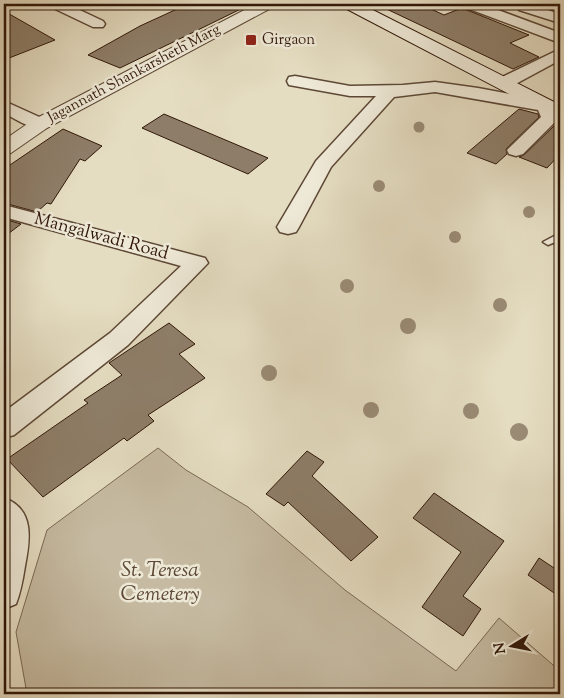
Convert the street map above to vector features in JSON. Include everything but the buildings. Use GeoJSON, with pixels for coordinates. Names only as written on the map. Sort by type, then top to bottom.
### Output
{"type":"FeatureCollection","features":[{"type":"Feature","properties":{"kind":"street"},"geometry":{"type":"LineString","coordinates":[[56,4],[98,24]]}},
{"type":"Feature","properties":{"kind":"street","name":"Jagannath Shankarsheth Marg"},"geometry":{"type":"LineString","coordinates":[[4,149],[40,124],[267,4]]}},
{"type":"Feature","properties":{"kind":"street"},"geometry":{"type":"LineString","coordinates":[[349,4],[553,110]]}},
{"type":"Feature","properties":{"kind":"street"},"geometry":{"type":"LineString","coordinates":[[469,4],[560,38]]}},
{"type":"Feature","properties":{"kind":"street"},"geometry":{"type":"LineString","coordinates":[[515,4],[560,19]]}},
{"type":"Feature","properties":{"kind":"street"},"geometry":{"type":"LineString","coordinates":[[504,83],[560,55]]}},
{"type":"Feature","properties":{"kind":"street"},"geometry":{"type":"LineString","coordinates":[[295,82],[350,91],[406,90]]}},
{"type":"Feature","properties":{"kind":"street"},"geometry":{"type":"LineString","coordinates":[[288,227],[323,165],[389,92],[435,87],[478,93],[553,110]]}},
{"type":"Feature","properties":{"kind":"street"},"geometry":{"type":"LineString","coordinates":[[4,106],[40,124]]}},
{"type":"Feature","properties":{"kind":"street"},"geometry":{"type":"LineString","coordinates":[[516,150],[550,118],[553,110]]}},
{"type":"Feature","properties":{"kind":"street","name":"Mangalwadi Road"},"geometry":{"type":"LineString","coordinates":[[4,211],[197,263],[118,339],[4,427]]}},
{"type":"Feature","properties":{"kind":"street"},"geometry":{"type":"LineString","coordinates":[[4,511],[14,527],[15,539],[4,593]]}},
{"type":"Feature","properties":{"kind":"lane"},"geometry":{"type":"LineString","coordinates":[[548,242],[560,236]]}},
{"type":"Feature","properties":{"kind":"green space","name":"St. Teresa Cemetery"},"geometry":{"type":"Polygon","coordinates":[[[158,448],[186,470],[248,507],[345,590],[456,671],[499,618],[560,671],[560,694],[27,694],[16,632],[47,530],[158,448]]]}},
{"type":"Feature","properties":{"kind":"place","name":"Girgaon"},"geometry":{"type":"Point","coordinates":[251,40]}}]}
